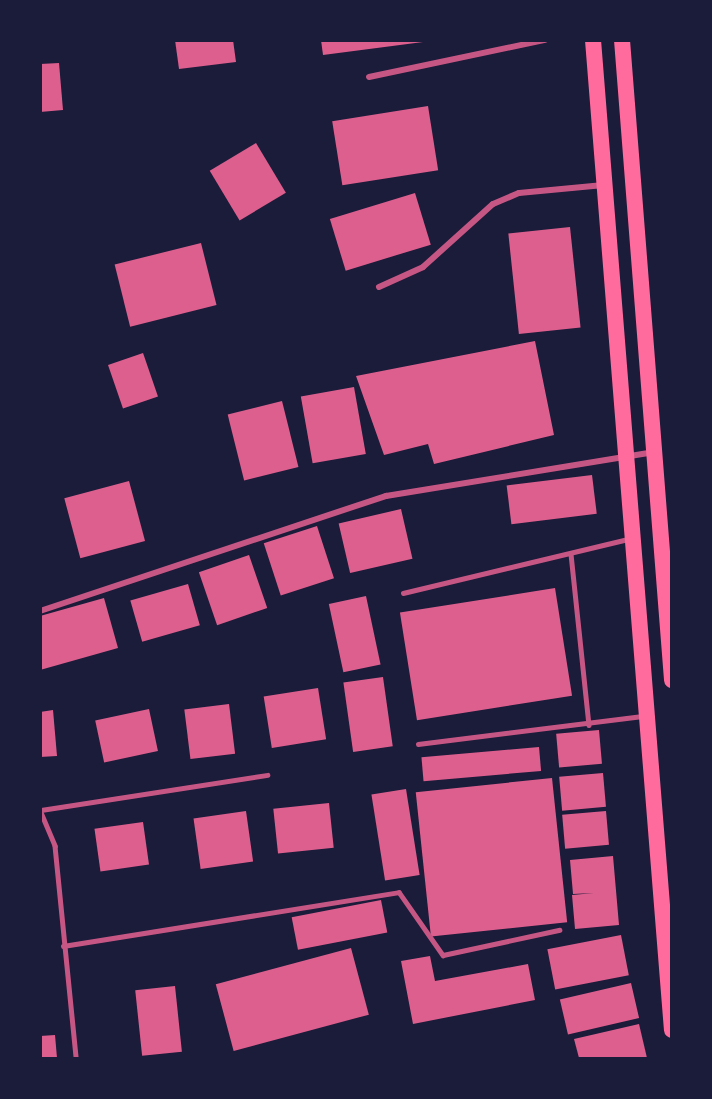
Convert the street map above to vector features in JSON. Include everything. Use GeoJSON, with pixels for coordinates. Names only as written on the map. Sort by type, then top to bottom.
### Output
{"type":"FeatureCollection","features":[{"type":"Feature","properties":{"kind":"highway"},"geometry":{"type":"LineString","coordinates":[[593,40],[627,456],[631,539],[672,1030]]}},
{"type":"Feature","properties":{"kind":"highway"},"geometry":{"type":"LineString","coordinates":[[622,40],[654,452],[667,559],[672,680]]}},
{"type":"Feature","properties":{"kind":"street"},"geometry":{"type":"LineString","coordinates":[[369,77],[545,40]]}},
{"type":"Feature","properties":{"kind":"street"},"geometry":{"type":"LineString","coordinates":[[379,287],[423,267],[493,204],[519,193],[604,185]]}},
{"type":"Feature","properties":{"kind":"street"},"geometry":{"type":"LineString","coordinates":[[40,610],[386,496],[654,452]]}},
{"type":"Feature","properties":{"kind":"lane"},"geometry":{"type":"LineString","coordinates":[[404,593],[631,539]]}},
{"type":"Feature","properties":{"kind":"lane"},"geometry":{"type":"LineString","coordinates":[[571,554],[589,725]]}},
{"type":"Feature","properties":{"kind":"lane"},"geometry":{"type":"LineString","coordinates":[[418,744],[589,725],[646,716]]}},
{"type":"Feature","properties":{"kind":"lane"},"geometry":{"type":"LineString","coordinates":[[76,1059],[63,946],[55,846],[41,810],[267,775]]}},
{"type":"Feature","properties":{"kind":"lane"},"geometry":{"type":"LineString","coordinates":[[63,946],[399,892],[443,955],[559,930]]}},
{"type":"Feature","properties":{"kind":"building"},"geometry":{"type":"Polygon","coordinates":[[[175,40],[233,40],[236,62],[179,69],[175,40]]]}},
{"type":"Feature","properties":{"kind":"building"},"geometry":{"type":"Polygon","coordinates":[[[321,40],[423,40],[423,42],[323,55],[321,40]]]}},
{"type":"Feature","properties":{"kind":"building"},"geometry":{"type":"Polygon","coordinates":[[[59,63],[63,110],[40,112],[40,64],[59,63]]]}},
{"type":"Feature","properties":{"kind":"building"},"geometry":{"type":"Polygon","coordinates":[[[428,106],[438,170],[342,185],[332,121],[428,106]]]}},
{"type":"Feature","properties":{"kind":"building"},"geometry":{"type":"Polygon","coordinates":[[[256,143],[286,193],[240,221],[210,171],[256,143]]]}},
{"type":"Feature","properties":{"kind":"building"},"geometry":{"type":"Polygon","coordinates":[[[415,193],[431,245],[346,271],[330,219],[415,193]]]}},
{"type":"Feature","properties":{"kind":"building"},"geometry":{"type":"Polygon","coordinates":[[[570,227],[581,327],[519,334],[508,233],[570,227]]]}},
{"type":"Feature","properties":{"kind":"building"},"geometry":{"type":"Polygon","coordinates":[[[201,243],[216,305],[130,327],[115,265],[201,243]]]}},
{"type":"Feature","properties":{"kind":"building"},"geometry":{"type":"Polygon","coordinates":[[[535,341],[554,435],[434,464],[428,444],[384,455],[356,376],[535,341]]]}},
{"type":"Feature","properties":{"kind":"building"},"geometry":{"type":"Polygon","coordinates":[[[143,353],[158,396],[123,409],[108,365],[143,353]]]}},
{"type":"Feature","properties":{"kind":"building"},"geometry":{"type":"Polygon","coordinates":[[[354,387],[366,454],[313,463],[301,396],[354,387]]]}},
{"type":"Feature","properties":{"kind":"building"},"geometry":{"type":"Polygon","coordinates":[[[282,401],[298,467],[244,481],[228,415],[282,401]]]}},
{"type":"Feature","properties":{"kind":"building"},"geometry":{"type":"Polygon","coordinates":[[[592,475],[597,514],[511,524],[507,485],[592,475]]]}},
{"type":"Feature","properties":{"kind":"building"},"geometry":{"type":"Polygon","coordinates":[[[129,481],[145,541],[80,558],[64,498],[129,481]]]}},
{"type":"Feature","properties":{"kind":"building"},"geometry":{"type":"Polygon","coordinates":[[[401,509],[412,559],[350,573],[339,523],[401,509]]]}},
{"type":"Feature","properties":{"kind":"building"},"geometry":{"type":"Polygon","coordinates":[[[317,526],[334,578],[281,596],[264,543],[317,526]]]}},
{"type":"Feature","properties":{"kind":"building"},"geometry":{"type":"Polygon","coordinates":[[[249,555],[267,608],[217,625],[199,572],[249,555]]]}},
{"type":"Feature","properties":{"kind":"building"},"geometry":{"type":"Polygon","coordinates":[[[188,584],[200,625],[142,642],[130,601],[188,584]]]}},
{"type":"Feature","properties":{"kind":"building"},"geometry":{"type":"Polygon","coordinates":[[[555,588],[572,696],[417,720],[400,613],[555,588]]]}},
{"type":"Feature","properties":{"kind":"building"},"geometry":{"type":"Polygon","coordinates":[[[366,596],[381,664],[343,672],[329,604],[366,596]]]}},
{"type":"Feature","properties":{"kind":"building"},"geometry":{"type":"Polygon","coordinates":[[[104,598],[118,648],[40,670],[40,616],[104,598]]]}},
{"type":"Feature","properties":{"kind":"building"},"geometry":{"type":"Polygon","coordinates":[[[383,677],[393,746],[353,752],[343,683],[383,677]]]}},
{"type":"Feature","properties":{"kind":"building"},"geometry":{"type":"Polygon","coordinates":[[[318,688],[326,739],[272,748],[264,697],[318,688]]]}},
{"type":"Feature","properties":{"kind":"building"},"geometry":{"type":"Polygon","coordinates":[[[229,704],[235,754],[190,759],[184,709],[229,704]]]}},
{"type":"Feature","properties":{"kind":"building"},"geometry":{"type":"Polygon","coordinates":[[[149,709],[158,751],[104,762],[95,720],[149,709]]]}},
{"type":"Feature","properties":{"kind":"building"},"geometry":{"type":"Polygon","coordinates":[[[53,710],[57,756],[40,757],[40,712],[53,710]]]}},
{"type":"Feature","properties":{"kind":"building"},"geometry":{"type":"Polygon","coordinates":[[[599,730],[602,764],[559,768],[556,734],[599,730]]]}},
{"type":"Feature","properties":{"kind":"building"},"geometry":{"type":"Polygon","coordinates":[[[539,747],[541,771],[424,781],[421,757],[539,747]]]}},
{"type":"Feature","properties":{"kind":"building"},"geometry":{"type":"Polygon","coordinates":[[[603,773],[606,807],[562,811],[559,777],[603,773]]]}},
{"type":"Feature","properties":{"kind":"building"},"geometry":{"type":"Polygon","coordinates":[[[552,778],[567,922],[431,937],[416,792],[552,778]]]}},
{"type":"Feature","properties":{"kind":"building"},"geometry":{"type":"Polygon","coordinates":[[[406,789],[420,875],[385,880],[371,794],[406,789]]]}},
{"type":"Feature","properties":{"kind":"building"},"geometry":{"type":"Polygon","coordinates":[[[329,803],[334,848],[278,854],[273,809],[329,803]]]}},
{"type":"Feature","properties":{"kind":"building"},"geometry":{"type":"Polygon","coordinates":[[[246,811],[253,862],[201,869],[194,818],[246,811]]]}},
{"type":"Feature","properties":{"kind":"building"},"geometry":{"type":"Polygon","coordinates":[[[606,811],[609,845],[565,849],[562,815],[606,811]]]}},
{"type":"Feature","properties":{"kind":"building"},"geometry":{"type":"Polygon","coordinates":[[[143,822],[149,865],[100,871],[94,829],[143,822]]]}},
{"type":"Feature","properties":{"kind":"building"},"geometry":{"type":"Polygon","coordinates":[[[613,856],[619,925],[575,929],[572,895],[594,893],[573,894],[570,860],[613,856]]]}},
{"type":"Feature","properties":{"kind":"building"},"geometry":{"type":"Polygon","coordinates":[[[381,900],[387,932],[298,950],[292,917],[381,900]]]}},
{"type":"Feature","properties":{"kind":"building"},"geometry":{"type":"Polygon","coordinates":[[[621,935],[629,975],[555,990],[547,949],[621,935]]]}},
{"type":"Feature","properties":{"kind":"building"},"geometry":{"type":"Polygon","coordinates":[[[351,948],[369,1015],[234,1051],[216,984],[351,948]]]}},
{"type":"Feature","properties":{"kind":"building"},"geometry":{"type":"Polygon","coordinates":[[[430,956],[435,981],[528,964],[535,1000],[413,1024],[401,961],[430,956]]]}},
{"type":"Feature","properties":{"kind":"building"},"geometry":{"type":"Polygon","coordinates":[[[631,983],[639,1018],[568,1034],[560,999],[631,983]]]}},
{"type":"Feature","properties":{"kind":"building"},"geometry":{"type":"Polygon","coordinates":[[[175,986],[182,1052],[142,1056],[135,990],[175,986]]]}},
{"type":"Feature","properties":{"kind":"building"},"geometry":{"type":"Polygon","coordinates":[[[639,1024],[647,1058],[579,1058],[574,1039],[639,1024]]]}},
{"type":"Feature","properties":{"kind":"building"},"geometry":{"type":"Polygon","coordinates":[[[55,1035],[57,1058],[40,1058],[40,1036],[55,1035]]]}}]}
